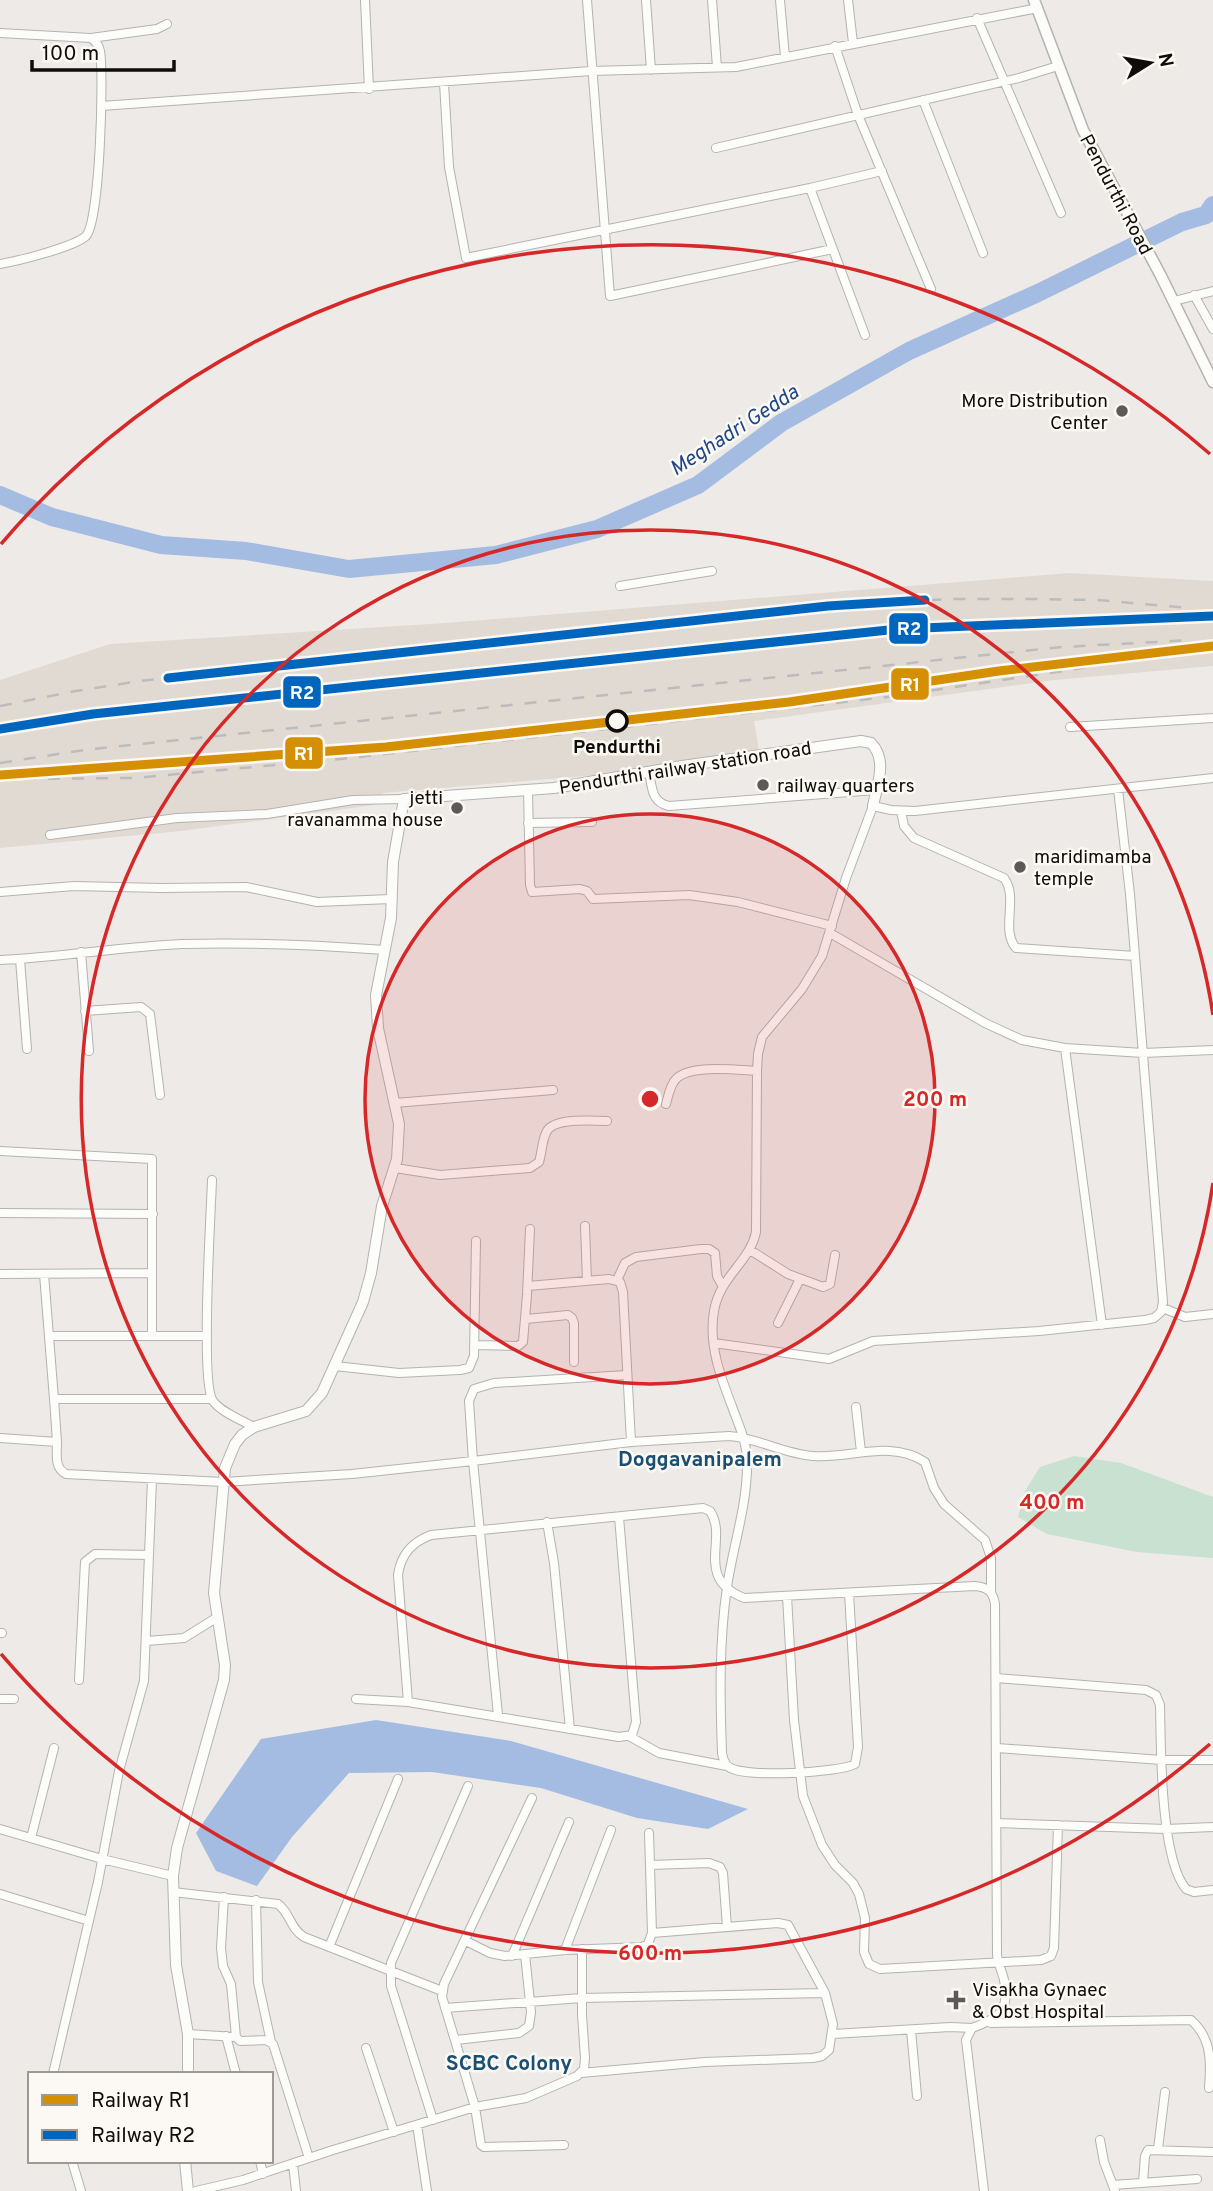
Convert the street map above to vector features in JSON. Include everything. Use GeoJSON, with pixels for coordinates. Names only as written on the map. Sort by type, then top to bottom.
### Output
{"type":"FeatureCollection","features":[{"type":"Feature","properties":{"kind":"main road","name":"Pendurthi Road"},"geometry":{"type":"LineString","coordinates":[[1036,4],[1083,130],[1174,301],[1213,382]]}},
{"type":"Feature","properties":{"kind":"street"},"geometry":{"type":"LineString","coordinates":[[365,0],[369,89]]}},
{"type":"Feature","properties":{"kind":"street"},"geometry":{"type":"LineString","coordinates":[[587,0],[610,296],[833,249]]}},
{"type":"Feature","properties":{"kind":"street"},"geometry":{"type":"LineString","coordinates":[[646,0],[651,69]]}},
{"type":"Feature","properties":{"kind":"street"},"geometry":{"type":"LineString","coordinates":[[712,0],[717,67]]}},
{"type":"Feature","properties":{"kind":"street"},"geometry":{"type":"LineString","coordinates":[[780,0],[785,57]]}},
{"type":"Feature","properties":{"kind":"street"},"geometry":{"type":"LineString","coordinates":[[848,0],[853,43]]}},
{"type":"Feature","properties":{"kind":"street"},"geometry":{"type":"LineString","coordinates":[[101,106],[287,92],[369,89],[591,71],[736,67],[1036,4]]}},
{"type":"Feature","properties":{"kind":"street"},"geometry":{"type":"LineString","coordinates":[[977,18],[1061,212]]}},
{"type":"Feature","properties":{"kind":"street"},"geometry":{"type":"LineString","coordinates":[[0,33],[91,38],[157,29],[167,24]]}},
{"type":"Feature","properties":{"kind":"street"},"geometry":{"type":"LineString","coordinates":[[0,264],[71,244],[79,241],[89,231],[96,206],[101,106],[100,50],[91,38]]}},
{"type":"Feature","properties":{"kind":"street"},"geometry":{"type":"LineString","coordinates":[[835,46],[858,115],[931,289]]}},
{"type":"Feature","properties":{"kind":"street"},"geometry":{"type":"LineString","coordinates":[[716,148],[1006,81],[1058,66]]}},
{"type":"Feature","properties":{"kind":"street"},"geometry":{"type":"LineString","coordinates":[[444,83],[449,167],[466,258],[882,171]]}},
{"type":"Feature","properties":{"kind":"street"},"geometry":{"type":"LineString","coordinates":[[923,100],[983,253]]}},
{"type":"Feature","properties":{"kind":"street"},"geometry":{"type":"LineString","coordinates":[[810,188],[865,335]]}},
{"type":"Feature","properties":{"kind":"street"},"geometry":{"type":"LineString","coordinates":[[1174,301],[1213,291]]}},
{"type":"Feature","properties":{"kind":"street"},"geometry":{"type":"LineString","coordinates":[[1194,295],[1213,329]]}},
{"type":"Feature","properties":{"kind":"street"},"geometry":{"type":"LineString","coordinates":[[620,586],[712,571]]}},
{"type":"Feature","properties":{"kind":"street"},"geometry":{"type":"LineString","coordinates":[[1070,727],[1213,718]]}},
{"type":"Feature","properties":{"kind":"street","name":"Pendurthi railway station road"},"geometry":{"type":"LineString","coordinates":[[404,799],[527,791],[861,741],[872,743],[880,755],[873,806]]}},
{"type":"Feature","properties":{"kind":"street"},"geometry":{"type":"LineString","coordinates":[[649,771],[655,799],[658,803],[669,806],[876,790]]}},
{"type":"Feature","properties":{"kind":"street"},"geometry":{"type":"LineString","coordinates":[[727,1766],[722,1753],[722,1636],[727,1588],[747,1472],[743,1437],[719,1375],[714,1343],[714,1312],[722,1285],[754,1241],[757,1217],[757,1071],[762,1037],[817,967],[873,806],[901,811],[1213,778]]}},
{"type":"Feature","properties":{"kind":"street"},"geometry":{"type":"LineString","coordinates":[[714,1343],[829,1359],[873,1341],[1102,1325],[1154,1318],[1163,1308],[1135,956],[1118,789]]}},
{"type":"Feature","properties":{"kind":"street"},"geometry":{"type":"LineString","coordinates":[[527,791],[532,892],[580,889],[587,891],[593,898],[689,895],[750,905],[831,930],[985,1023],[1021,1040],[1065,1048],[1143,1053],[1213,1051]]}},
{"type":"Feature","properties":{"kind":"street"},"geometry":{"type":"LineString","coordinates":[[50,835],[201,816],[267,814],[353,800],[404,799],[393,862],[391,900],[376,1008],[400,1133],[395,1168],[382,1206],[367,1288],[322,1393],[306,1411],[254,1427],[242,1435],[225,1468],[215,1568],[216,1618],[225,1665],[224,1680],[177,1848],[173,1876],[177,1979],[188,2034],[188,2072]]}},
{"type":"Feature","properties":{"kind":"street"},"geometry":{"type":"LineString","coordinates":[[901,811],[904,826],[914,838],[1004,878],[1009,886],[1010,932],[1016,948],[1135,956]]}},
{"type":"Feature","properties":{"kind":"street"},"geometry":{"type":"LineString","coordinates":[[528,823],[592,822]]}},
{"type":"Feature","properties":{"kind":"street"},"geometry":{"type":"LineString","coordinates":[[0,892],[74,886],[246,887],[317,902],[391,900]]}},
{"type":"Feature","properties":{"kind":"street"},"geometry":{"type":"LineString","coordinates":[[0,960],[213,944],[297,943],[385,950]]}},
{"type":"Feature","properties":{"kind":"street"},"geometry":{"type":"LineString","coordinates":[[81,952],[89,1051]]}},
{"type":"Feature","properties":{"kind":"street"},"geometry":{"type":"LineString","coordinates":[[20,959],[27,1049]]}},
{"type":"Feature","properties":{"kind":"street"},"geometry":{"type":"LineString","coordinates":[[85,1011],[141,1007],[150,1014],[160,1095]]}},
{"type":"Feature","properties":{"kind":"street"},"geometry":{"type":"LineString","coordinates":[[1065,1048],[1102,1325]]}},
{"type":"Feature","properties":{"kind":"street"},"geometry":{"type":"LineString","coordinates":[[666,1104],[673,1082],[682,1075],[710,1069],[757,1071]]}},
{"type":"Feature","properties":{"kind":"street"},"geometry":{"type":"LineString","coordinates":[[395,1103],[553,1090]]}},
{"type":"Feature","properties":{"kind":"street"},"geometry":{"type":"LineString","coordinates":[[395,1168],[440,1175],[530,1168],[540,1161],[546,1132],[550,1127],[563,1122],[607,1121]]}},
{"type":"Feature","properties":{"kind":"street"},"geometry":{"type":"LineString","coordinates":[[0,1151],[152,1159],[152,1335]]}},
{"type":"Feature","properties":{"kind":"street"},"geometry":{"type":"LineString","coordinates":[[212,1180],[206,1336],[208,1387],[211,1399],[221,1408],[254,1427]]}},
{"type":"Feature","properties":{"kind":"street"},"geometry":{"type":"LineString","coordinates":[[0,1213],[153,1214]]}},
{"type":"Feature","properties":{"kind":"street"},"geometry":{"type":"LineString","coordinates":[[585,1226],[587,1281]]}},
{"type":"Feature","properties":{"kind":"street"},"geometry":{"type":"LineString","coordinates":[[474,1345],[521,1344],[524,1339],[530,1229]]}},
{"type":"Feature","properties":{"kind":"street"},"geometry":{"type":"LineString","coordinates":[[335,1366],[399,1373],[465,1370],[471,1365],[474,1345],[475,1241]]}},
{"type":"Feature","properties":{"kind":"street"},"geometry":{"type":"LineString","coordinates":[[617,1280],[625,1264],[636,1257],[709,1249],[715,1253],[717,1276],[722,1285]]}},
{"type":"Feature","properties":{"kind":"street"},"geometry":{"type":"LineString","coordinates":[[750,1250],[770,1265],[818,1286],[827,1286],[831,1280],[835,1255]]}},
{"type":"Feature","properties":{"kind":"street"},"geometry":{"type":"LineString","coordinates":[[0,1274],[151,1273]]}},
{"type":"Feature","properties":{"kind":"street"},"geometry":{"type":"LineString","coordinates":[[44,1274],[58,1465],[66,1474],[223,1482],[352,1474],[631,1442],[712,1437],[743,1437],[810,1456],[888,1451],[925,1462],[934,1488],[944,1504],[985,1540],[991,1558],[991,1592],[995,1604],[997,1961],[1004,1977],[1004,2000],[999,2015],[988,2023]]}},
{"type":"Feature","properties":{"kind":"street"},"geometry":{"type":"LineString","coordinates":[[528,1286],[609,1279],[620,1282],[623,1292],[631,1442]]}},
{"type":"Feature","properties":{"kind":"street"},"geometry":{"type":"LineString","coordinates":[[778,1323],[800,1279]]}},
{"type":"Feature","properties":{"kind":"street"},"geometry":{"type":"LineString","coordinates":[[1163,1308],[1185,1317],[1213,1314]]}},
{"type":"Feature","properties":{"kind":"street"},"geometry":{"type":"LineString","coordinates":[[526,1319],[568,1315],[572,1318],[574,1362]]}},
{"type":"Feature","properties":{"kind":"street"},"geometry":{"type":"LineString","coordinates":[[49,1336],[206,1336]]}},
{"type":"Feature","properties":{"kind":"street"},"geometry":{"type":"LineString","coordinates":[[498,1715],[469,1401],[474,1389],[494,1383],[626,1375]]}},
{"type":"Feature","properties":{"kind":"street"},"geometry":{"type":"LineString","coordinates":[[54,1399],[211,1399]]}},
{"type":"Feature","properties":{"kind":"street"},"geometry":{"type":"LineString","coordinates":[[856,1407],[861,1452]]}},
{"type":"Feature","properties":{"kind":"street"},"geometry":{"type":"LineString","coordinates":[[0,1438],[57,1442]]}},
{"type":"Feature","properties":{"kind":"street"},"geometry":{"type":"LineString","coordinates":[[53,2072],[89,1921],[125,1744],[144,1681],[152,1479]]}},
{"type":"Feature","properties":{"kind":"street"},"geometry":{"type":"LineString","coordinates":[[408,1702],[398,1575],[400,1563],[407,1550],[422,1538],[444,1532],[696,1508],[710,1511],[715,1525],[717,1571],[727,1588],[744,1598],[975,1586],[991,1592]]}},
{"type":"Feature","properties":{"kind":"street"},"geometry":{"type":"LineString","coordinates":[[620,1517],[636,1722],[634,1733],[629,1736]]}},
{"type":"Feature","properties":{"kind":"street"},"geometry":{"type":"LineString","coordinates":[[547,1522],[554,1563],[570,1729]]}},
{"type":"Feature","properties":{"kind":"street"},"geometry":{"type":"LineString","coordinates":[[79,1680],[85,1562],[95,1554],[149,1555]]}},
{"type":"Feature","properties":{"kind":"street"},"geometry":{"type":"LineString","coordinates":[[356,1699],[408,1702],[629,1736],[659,1753],[736,1770],[799,1773],[842,1769],[855,1763],[858,1747],[849,1593]]}},
{"type":"Feature","properties":{"kind":"street"},"geometry":{"type":"LineString","coordinates":[[787,1597],[799,1773],[806,1810],[822,1846],[835,1865],[853,1883],[862,1902],[865,1918],[864,1952],[869,1965],[880,1969],[1047,1959],[1054,1952],[1058,1825]]}},
{"type":"Feature","properties":{"kind":"street"},"geometry":{"type":"LineString","coordinates":[[147,1641],[184,1638],[216,1618]]}},
{"type":"Feature","properties":{"kind":"street"},"geometry":{"type":"LineString","coordinates":[[996,1678],[1154,1692],[1160,1705],[1166,1829],[1177,1873],[1183,1886],[1194,1892],[1213,1890]]}},
{"type":"Feature","properties":{"kind":"street"},"geometry":{"type":"LineString","coordinates":[[0,1699],[14,1699]]}},
{"type":"Feature","properties":{"kind":"street"},"geometry":{"type":"LineString","coordinates":[[31,1838],[54,1748]]}},
{"type":"Feature","properties":{"kind":"street"},"geometry":{"type":"LineString","coordinates":[[996,1748],[1162,1760],[1213,1760]]}},
{"type":"Feature","properties":{"kind":"street"},"geometry":{"type":"LineString","coordinates":[[329,1947],[398,1779]]}},
{"type":"Feature","properties":{"kind":"street"},"geometry":{"type":"LineString","coordinates":[[433,2120],[397,2006],[390,1971],[398,1941],[468,1786]]}},
{"type":"Feature","properties":{"kind":"street"},"geometry":{"type":"LineString","coordinates":[[532,1797],[442,1991],[475,2107],[482,2146],[564,2145]]}},
{"type":"Feature","properties":{"kind":"street"},"geometry":{"type":"LineString","coordinates":[[512,1956],[569,1822]]}},
{"type":"Feature","properties":{"kind":"street"},"geometry":{"type":"LineString","coordinates":[[997,1823],[1166,1829],[1213,1827]]}},
{"type":"Feature","properties":{"kind":"street"},"geometry":{"type":"LineString","coordinates":[[0,1829],[102,1859],[173,1876]]}},
{"type":"Feature","properties":{"kind":"street"},"geometry":{"type":"LineString","coordinates":[[565,1950],[611,1830]]}},
{"type":"Feature","properties":{"kind":"street"},"geometry":{"type":"LineString","coordinates":[[466,1941],[490,1954],[512,1956],[645,1946],[650,1942],[652,1933],[649,1833]]}},
{"type":"Feature","properties":{"kind":"street"},"geometry":{"type":"LineString","coordinates":[[650,1865],[709,1863],[720,1867],[723,1873],[727,1927]]}},
{"type":"Feature","properties":{"kind":"street"},"geometry":{"type":"LineString","coordinates":[[173,1892],[273,1903],[282,1907],[293,1929],[298,1933],[442,1991]]}},
{"type":"Feature","properties":{"kind":"street"},"geometry":{"type":"LineString","coordinates":[[0,1895],[89,1921]]}},
{"type":"Feature","properties":{"kind":"street"},"geometry":{"type":"LineString","coordinates":[[224,1897],[221,1948],[223,1966],[231,1984],[231,2037],[236,2072]]}},
{"type":"Feature","properties":{"kind":"street"},"geometry":{"type":"LineString","coordinates":[[256,1900],[258,1983],[271,2042],[309,2158]]}},
{"type":"Feature","properties":{"kind":"street"},"geometry":{"type":"LineString","coordinates":[[196,2191],[263,2174],[475,2107],[526,2098],[581,2073],[826,2054],[833,2034],[825,1993],[788,1925],[778,1923],[652,1933]]}},
{"type":"Feature","properties":{"kind":"street"},"geometry":{"type":"LineString","coordinates":[[581,2073],[585,2058],[582,1949]]}},
{"type":"Feature","properties":{"kind":"street"},"geometry":{"type":"LineString","coordinates":[[456,2040],[523,2031],[529,2026],[531,2022],[525,1954]]}},
{"type":"Feature","properties":{"kind":"street"},"geometry":{"type":"LineString","coordinates":[[445,2008],[529,2000],[825,1993]]}},
{"type":"Feature","properties":{"kind":"street"},"geometry":{"type":"LineString","coordinates":[[833,2034],[972,2028],[988,2023],[1191,2020],[1210,2051],[1209,2088]]}},
{"type":"Feature","properties":{"kind":"street"},"geometry":{"type":"LineString","coordinates":[[972,2028],[965,2040],[984,2191]]}},
{"type":"Feature","properties":{"kind":"street"},"geometry":{"type":"LineString","coordinates":[[911,2030],[917,2096]]}},
{"type":"Feature","properties":{"kind":"street"},"geometry":{"type":"LineString","coordinates":[[188,2034],[231,2037],[243,2042],[271,2042]]}},
{"type":"Feature","properties":{"kind":"street"},"geometry":{"type":"LineString","coordinates":[[366,2048],[394,2132]]}},
{"type":"Feature","properties":{"kind":"street"},"geometry":{"type":"LineString","coordinates":[[1158,2149],[1164,2092]]}},
{"type":"Feature","properties":{"kind":"street"},"geometry":{"type":"LineString","coordinates":[[417,2125],[427,2191]]}},
{"type":"Feature","properties":{"kind":"street"},"geometry":{"type":"LineString","coordinates":[[1100,2140],[1104,2162],[1114,2188],[1143,2182],[1197,2179]]}},
{"type":"Feature","properties":{"kind":"street"},"geometry":{"type":"LineString","coordinates":[[1143,2182],[1146,2152],[1158,2149],[1213,2152]]}},
{"type":"Feature","properties":{"kind":"street"},"geometry":{"type":"LineString","coordinates":[[73,2163],[81,2191]]}},
{"type":"Feature","properties":{"kind":"street"},"geometry":{"type":"LineString","coordinates":[[185,2163],[188,2191]]}},
{"type":"Feature","properties":{"kind":"street"},"geometry":{"type":"LineString","coordinates":[[260,2163],[263,2174]]}},
{"type":"Feature","properties":{"kind":"street"},"geometry":{"type":"LineString","coordinates":[[293,2164],[296,2191]]}},
{"type":"Feature","properties":{"kind":"shaded area"},"geometry":{"type":"Polygon","coordinates":[[[1070,573],[1213,581],[1213,666],[1054,680],[754,721],[761,761],[383,793],[374,805],[181,831],[0,848],[0,680],[110,644],[446,623],[1070,573]]]}},
{"type":"Feature","properties":{"kind":"green space"},"geometry":{"type":"Polygon","coordinates":[[[1074,1456],[1121,1463],[1213,1497],[1213,1558],[1137,1552],[1047,1534],[1018,1517],[1025,1491],[1040,1467],[1074,1456]]]}},
{"type":"Feature","properties":{"kind":"water"},"geometry":{"type":"Polygon","coordinates":[[[376,1720],[511,1741],[748,1809],[708,1829],[637,1818],[541,1788],[432,1772],[349,1773],[292,1837],[257,1886],[216,1871],[196,1833],[261,1739],[376,1720]]]}},
{"type":"Feature","properties":{"kind":"waterway","name":"Meghadri Gedda"},"geometry":{"type":"LineString","coordinates":[[0,495],[52,517],[161,545],[246,551],[349,569],[496,555],[597,529],[698,485],[781,423],[909,351],[1038,293],[1182,222],[1206,215],[1213,205]]}},
{"type":"Feature","properties":{"kind":"railway"},"geometry":{"type":"LineString","coordinates":[[0,706],[140,681],[828,606],[948,599],[1031,599],[1097,600],[1189,608]]}},
{"type":"Feature","properties":{"kind":"railway"},"geometry":{"type":"LineString","coordinates":[[0,729],[93,714],[898,629],[1213,616]]}},
{"type":"Feature","properties":{"kind":"railway"},"geometry":{"type":"LineString","coordinates":[[0,763],[84,750],[1062,647],[1193,640]]}},
{"type":"Feature","properties":{"kind":"railway"},"geometry":{"type":"LineString","coordinates":[[0,779],[135,778],[350,758],[888,697],[1077,669],[1139,654]]}},
{"type":"Feature","properties":{"kind":"rail line","name":"R2"},"geometry":{"type":"LineString","coordinates":[[168,678],[828,606],[925,600]]}},
{"type":"Feature","properties":{"kind":"rail line","name":"R2"},"geometry":{"type":"LineString","coordinates":[[0,729],[93,714],[898,629],[1213,616]]}},
{"type":"Feature","properties":{"kind":"rail line","name":"R1"},"geometry":{"type":"LineString","coordinates":[[0,775],[386,747],[789,702],[999,671],[1213,646]]}},
{"type":"Feature","properties":{"kind":"place","name":"More Distribution Center"},"geometry":{"type":"Point","coordinates":[1122,411]}},
{"type":"Feature","properties":{"kind":"place","name":"Pendurthi"},"geometry":{"type":"Point","coordinates":[617,721]}},
{"type":"Feature","properties":{"kind":"place","name":"railway quarters"},"geometry":{"type":"Point","coordinates":[763,785]}},
{"type":"Feature","properties":{"kind":"place","name":"jetti ravanamma house"},"geometry":{"type":"Point","coordinates":[457,808]}},
{"type":"Feature","properties":{"kind":"place","name":"maridimamba temple"},"geometry":{"type":"Point","coordinates":[1020,867]}},
{"type":"Feature","properties":{"kind":"place","name":"Visakha Gynaec & Obst Hospital"},"geometry":{"type":"Point","coordinates":[956,2000]}},
{"type":"Feature","properties":{"kind":"district","name":"Doggavanipalem"},"geometry":{"type":"Point","coordinates":[700,1459]}},
{"type":"Feature","properties":{"kind":"district","name":"SCBC Colony"},"geometry":{"type":"Point","coordinates":[509,2063]}}]}
